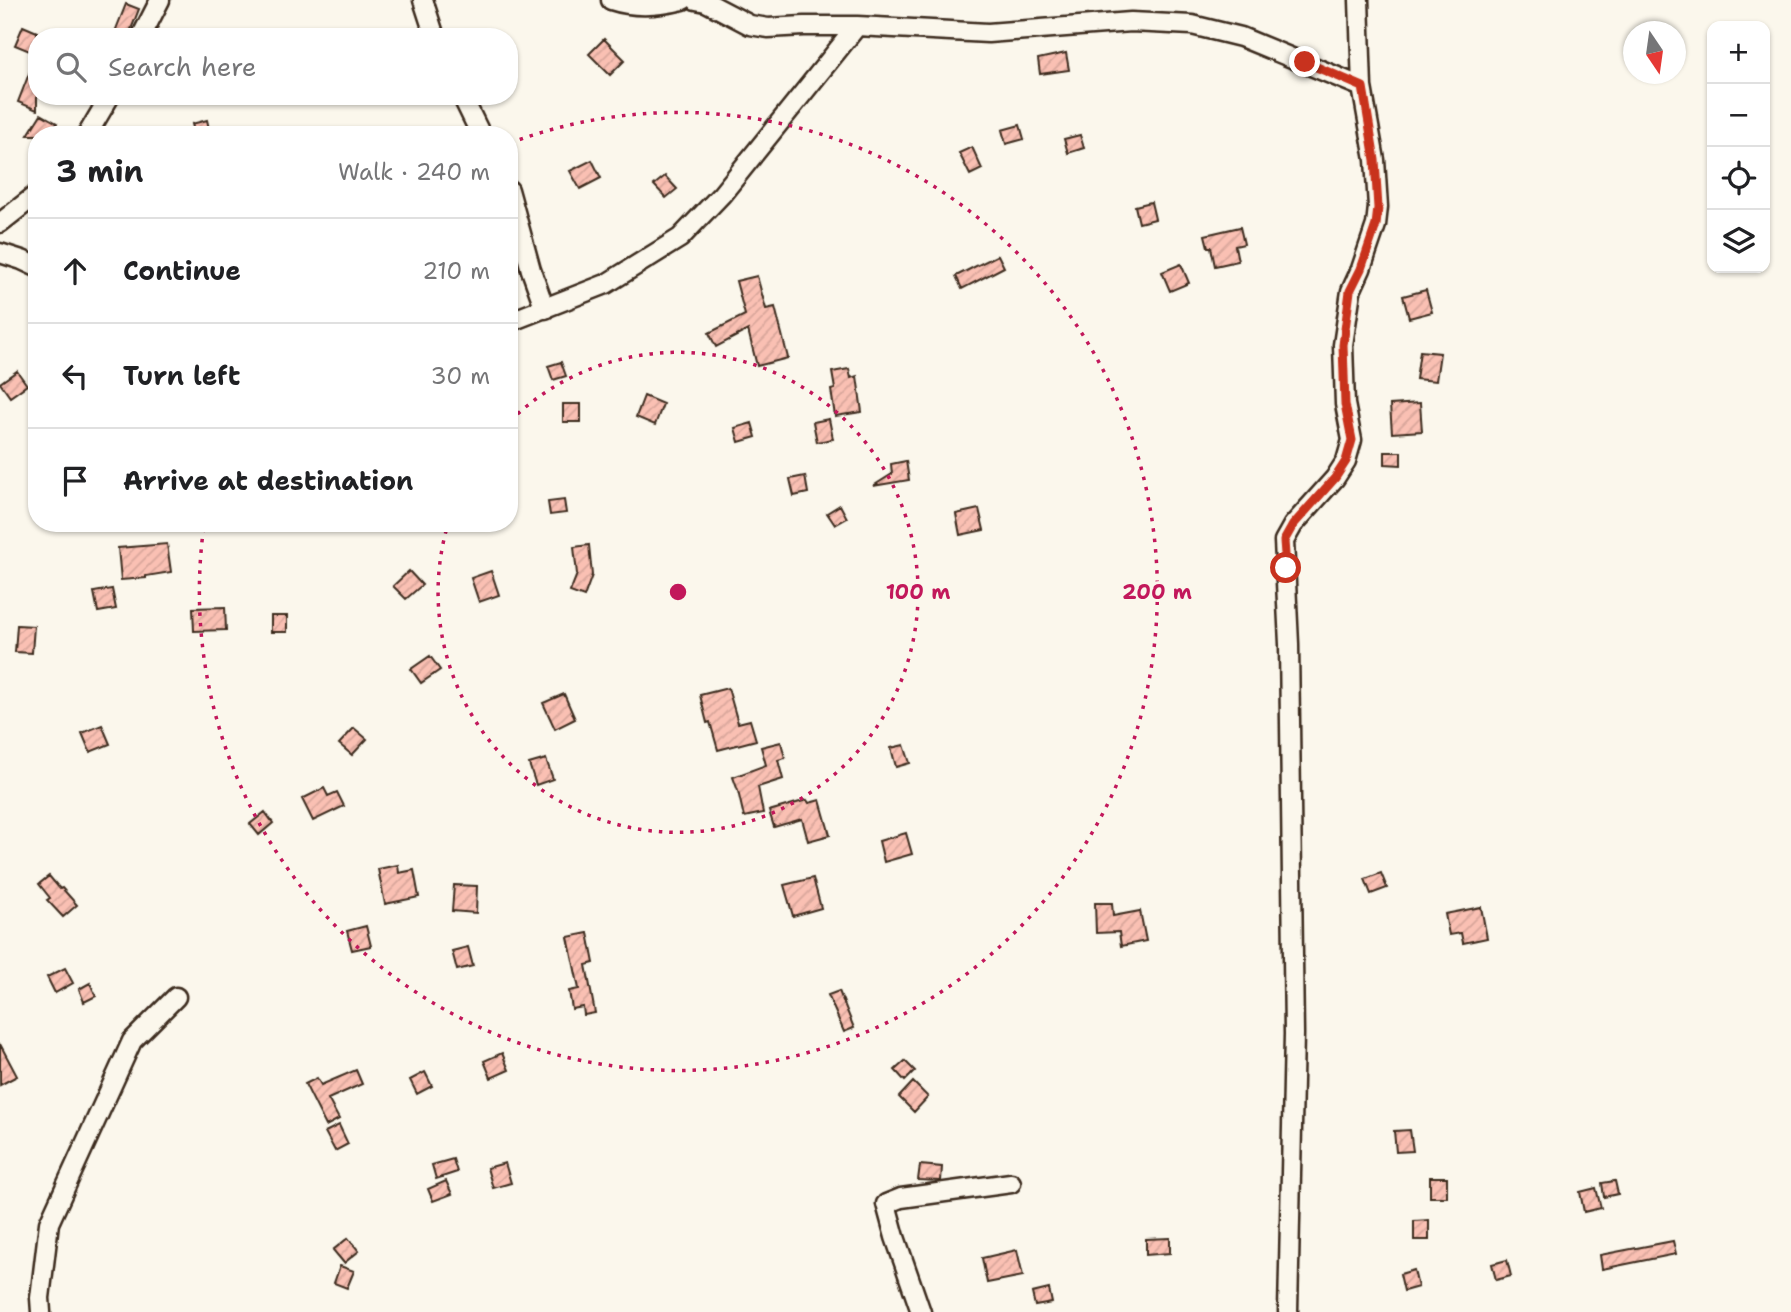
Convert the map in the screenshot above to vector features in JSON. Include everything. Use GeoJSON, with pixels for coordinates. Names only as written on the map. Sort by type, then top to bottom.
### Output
{"type":"FeatureCollection","features":[{"type":"Feature","properties":{"kind":"street"},"geometry":{"type":"LineString","coordinates":[[146,28],[160,0]]}},
{"type":"Feature","properties":{"kind":"street"},"geometry":{"type":"LineString","coordinates":[[423,0],[432,28]]}},
{"type":"Feature","properties":{"kind":"street"},"geometry":{"type":"LineString","coordinates":[[611,0],[626,5],[647,6],[683,0]]}},
{"type":"Feature","properties":{"kind":"street"},"geometry":{"type":"LineString","coordinates":[[696,0],[706,2],[750,25],[768,28],[857,26],[988,33],[1131,22],[1192,25],[1241,37],[1363,87]]}},
{"type":"Feature","properties":{"kind":"street"},"geometry":{"type":"LineString","coordinates":[[1288,1312],[1294,1034],[1289,644],[1284,541],[1293,525],[1335,478],[1346,461],[1352,440],[1345,404],[1343,345],[1350,291],[1361,269],[1376,225],[1378,208],[1375,160],[1363,87],[1359,0]]}},
{"type":"Feature","properties":{"kind":"street"},"geometry":{"type":"LineString","coordinates":[[518,320],[606,284],[680,238],[722,194],[857,26]]}},
{"type":"Feature","properties":{"kind":"street"},"geometry":{"type":"LineString","coordinates":[[92,126],[105,105]]}},
{"type":"Feature","properties":{"kind":"street"},"geometry":{"type":"LineString","coordinates":[[466,105],[477,126]]}},
{"type":"Feature","properties":{"kind":"street"},"geometry":{"type":"LineString","coordinates":[[0,223],[28,201]]}},
{"type":"Feature","properties":{"kind":"street"},"geometry":{"type":"LineString","coordinates":[[518,223],[545,309]]}},
{"type":"Feature","properties":{"kind":"street"},"geometry":{"type":"LineString","coordinates":[[0,253],[28,262]]}},
{"type":"Feature","properties":{"kind":"street"},"geometry":{"type":"LineString","coordinates":[[41,1312],[40,1298],[49,1223],[132,1041],[176,997]]}},
{"type":"Feature","properties":{"kind":"street"},"geometry":{"type":"LineString","coordinates":[[921,1312],[886,1204],[901,1198],[1011,1183]]}},
{"type":"Feature","properties":{"kind":"building"},"geometry":{"type":"Polygon","coordinates":[[[126,4],[139,9],[132,28],[117,28],[126,4]]]}},
{"type":"Feature","properties":{"kind":"building"},"geometry":{"type":"Polygon","coordinates":[[[23,26],[28,28],[28,50],[15,45],[23,26]]]}},
{"type":"Feature","properties":{"kind":"building"},"geometry":{"type":"Polygon","coordinates":[[[604,39],[625,60],[610,75],[589,54],[604,39]]]}},
{"type":"Feature","properties":{"kind":"building"},"geometry":{"type":"Polygon","coordinates":[[[1066,53],[1069,70],[1040,74],[1038,59],[1066,53]]]}},
{"type":"Feature","properties":{"kind":"building"},"geometry":{"type":"Polygon","coordinates":[[[28,76],[28,105],[37,105],[37,110],[18,102],[28,76]]]}},
{"type":"Feature","properties":{"kind":"building"},"geometry":{"type":"Polygon","coordinates":[[[41,114],[57,123],[55,126],[34,126],[41,114]]]}},
{"type":"Feature","properties":{"kind":"building"},"geometry":{"type":"Polygon","coordinates":[[[207,120],[208,126],[193,126],[207,120]]]}},
{"type":"Feature","properties":{"kind":"building"},"geometry":{"type":"Polygon","coordinates":[[[1020,125],[1024,139],[1006,144],[1002,130],[1020,125]]]}},
{"type":"Feature","properties":{"kind":"building"},"geometry":{"type":"Polygon","coordinates":[[[1080,135],[1084,148],[1068,153],[1064,139],[1080,135]]]}},
{"type":"Feature","properties":{"kind":"building"},"geometry":{"type":"Polygon","coordinates":[[[972,147],[982,169],[970,175],[959,153],[972,147]]]}},
{"type":"Feature","properties":{"kind":"building"},"geometry":{"type":"Polygon","coordinates":[[[592,160],[601,178],[580,189],[570,171],[592,160]]]}},
{"type":"Feature","properties":{"kind":"building"},"geometry":{"type":"Polygon","coordinates":[[[665,176],[677,189],[666,198],[654,185],[665,176]]]}},
{"type":"Feature","properties":{"kind":"building"},"geometry":{"type":"Polygon","coordinates":[[[1151,202],[1155,219],[1139,223],[1135,206],[1151,202]]]}},
{"type":"Feature","properties":{"kind":"building"},"geometry":{"type":"Polygon","coordinates":[[[1240,227],[1244,244],[1235,246],[1238,261],[1215,266],[1205,235],[1240,227]]]}},
{"type":"Feature","properties":{"kind":"building"},"geometry":{"type":"Polygon","coordinates":[[[998,255],[1004,267],[962,289],[956,276],[998,255]]]}},
{"type":"Feature","properties":{"kind":"building"},"geometry":{"type":"Polygon","coordinates":[[[1181,264],[1189,283],[1170,291],[1162,272],[1181,264]]]}},
{"type":"Feature","properties":{"kind":"building"},"geometry":{"type":"Polygon","coordinates":[[[757,276],[766,309],[775,307],[788,358],[757,366],[748,330],[716,347],[709,333],[745,315],[736,281],[757,276]]]}},
{"type":"Feature","properties":{"kind":"building"},"geometry":{"type":"Polygon","coordinates":[[[1426,290],[1432,312],[1409,318],[1403,296],[1426,290]]]}},
{"type":"Feature","properties":{"kind":"building"},"geometry":{"type":"Polygon","coordinates":[[[1420,351],[1440,353],[1436,381],[1416,379],[1420,351]]]}},
{"type":"Feature","properties":{"kind":"building"},"geometry":{"type":"Polygon","coordinates":[[[561,362],[566,376],[553,380],[548,366],[561,362]]]}},
{"type":"Feature","properties":{"kind":"building"},"geometry":{"type":"Polygon","coordinates":[[[849,369],[851,378],[857,376],[862,412],[835,416],[831,390],[835,389],[832,372],[849,369]]]}},
{"type":"Feature","properties":{"kind":"building"},"geometry":{"type":"Polygon","coordinates":[[[17,371],[27,385],[10,397],[0,383],[17,371]]]}},
{"type":"Feature","properties":{"kind":"building"},"geometry":{"type":"Polygon","coordinates":[[[644,396],[663,404],[655,425],[636,417],[644,396]]]}},
{"type":"Feature","properties":{"kind":"building"},"geometry":{"type":"Polygon","coordinates":[[[1420,403],[1422,431],[1392,433],[1390,405],[1420,403]]]}},
{"type":"Feature","properties":{"kind":"building"},"geometry":{"type":"Polygon","coordinates":[[[563,404],[581,404],[581,422],[563,422],[563,404]]]}},
{"type":"Feature","properties":{"kind":"building"},"geometry":{"type":"Polygon","coordinates":[[[829,419],[833,439],[817,442],[813,422],[829,419]]]}},
{"type":"Feature","properties":{"kind":"building"},"geometry":{"type":"Polygon","coordinates":[[[752,423],[756,437],[739,442],[735,428],[752,423]]]}},
{"type":"Feature","properties":{"kind":"building"},"geometry":{"type":"Polygon","coordinates":[[[1385,452],[1401,452],[1401,465],[1385,464],[1385,452]]]}},
{"type":"Feature","properties":{"kind":"building"},"geometry":{"type":"Polygon","coordinates":[[[906,461],[909,480],[873,486],[892,474],[891,464],[906,461]]]}},
{"type":"Feature","properties":{"kind":"building"},"geometry":{"type":"Polygon","coordinates":[[[805,476],[808,493],[794,496],[790,479],[805,476]]]}},
{"type":"Feature","properties":{"kind":"building"},"geometry":{"type":"Polygon","coordinates":[[[564,500],[566,513],[550,515],[548,502],[564,500]]]}},
{"type":"Feature","properties":{"kind":"building"},"geometry":{"type":"Polygon","coordinates":[[[840,505],[847,518],[835,525],[827,513],[840,505]]]}},
{"type":"Feature","properties":{"kind":"building"},"geometry":{"type":"Polygon","coordinates":[[[979,509],[984,530],[960,535],[956,514],[979,509]]]}},
{"type":"Feature","properties":{"kind":"building"},"geometry":{"type":"Polygon","coordinates":[[[167,544],[171,572],[121,580],[118,548],[167,544]]]}},
{"type":"Feature","properties":{"kind":"building"},"geometry":{"type":"Polygon","coordinates":[[[589,545],[592,575],[584,597],[570,592],[577,574],[574,547],[589,545]]]}},
{"type":"Feature","properties":{"kind":"building"},"geometry":{"type":"Polygon","coordinates":[[[409,571],[422,585],[406,599],[393,586],[409,571]]]}},
{"type":"Feature","properties":{"kind":"building"},"geometry":{"type":"Polygon","coordinates":[[[491,571],[499,595],[479,602],[471,578],[491,571]]]}},
{"type":"Feature","properties":{"kind":"building"},"geometry":{"type":"Polygon","coordinates":[[[112,589],[116,609],[98,612],[94,592],[112,589]]]}},
{"type":"Feature","properties":{"kind":"building"},"geometry":{"type":"Polygon","coordinates":[[[225,607],[226,630],[194,631],[193,608],[225,607]]]}},
{"type":"Feature","properties":{"kind":"building"},"geometry":{"type":"Polygon","coordinates":[[[271,616],[287,616],[287,632],[271,632],[271,616]]]}},
{"type":"Feature","properties":{"kind":"building"},"geometry":{"type":"Polygon","coordinates":[[[17,625],[34,626],[32,653],[15,652],[17,625]]]}},
{"type":"Feature","properties":{"kind":"building"},"geometry":{"type":"Polygon","coordinates":[[[430,656],[440,670],[421,683],[411,669],[430,656]]]}},
{"type":"Feature","properties":{"kind":"building"},"geometry":{"type":"Polygon","coordinates":[[[728,688],[738,723],[750,720],[756,740],[718,750],[700,695],[728,688]]]}},
{"type":"Feature","properties":{"kind":"building"},"geometry":{"type":"Polygon","coordinates":[[[564,694],[575,719],[555,729],[543,703],[564,694]]]}},
{"type":"Feature","properties":{"kind":"building"},"geometry":{"type":"Polygon","coordinates":[[[102,725],[110,744],[90,752],[82,733],[102,725]]]}},
{"type":"Feature","properties":{"kind":"building"},"geometry":{"type":"Polygon","coordinates":[[[354,728],[367,739],[352,755],[339,744],[354,728]]]}},
{"type":"Feature","properties":{"kind":"building"},"geometry":{"type":"Polygon","coordinates":[[[781,742],[785,758],[778,760],[783,779],[758,787],[763,813],[744,817],[733,777],[766,765],[761,747],[781,742]]]}},
{"type":"Feature","properties":{"kind":"building"},"geometry":{"type":"Polygon","coordinates":[[[904,745],[910,763],[896,767],[891,748],[904,745]]]}},
{"type":"Feature","properties":{"kind":"building"},"geometry":{"type":"Polygon","coordinates":[[[546,759],[553,779],[536,785],[529,764],[546,759]]]}},
{"type":"Feature","properties":{"kind":"building"},"geometry":{"type":"Polygon","coordinates":[[[324,788],[328,796],[337,792],[344,806],[313,821],[302,799],[324,788]]]}},
{"type":"Feature","properties":{"kind":"building"},"geometry":{"type":"Polygon","coordinates":[[[807,800],[809,803],[820,800],[830,835],[808,841],[802,819],[774,827],[769,811],[807,800]]]}},
{"type":"Feature","properties":{"kind":"building"},"geometry":{"type":"Polygon","coordinates":[[[265,812],[273,823],[259,835],[250,824],[265,812]]]}},
{"type":"Feature","properties":{"kind":"building"},"geometry":{"type":"Polygon","coordinates":[[[906,833],[912,854],[884,862],[879,841],[906,833]]]}},
{"type":"Feature","properties":{"kind":"building"},"geometry":{"type":"Polygon","coordinates":[[[398,865],[399,873],[414,870],[419,897],[385,904],[378,869],[398,865]]]}},
{"type":"Feature","properties":{"kind":"building"},"geometry":{"type":"Polygon","coordinates":[[[1381,873],[1387,888],[1371,894],[1365,879],[1381,873]]]}},
{"type":"Feature","properties":{"kind":"building"},"geometry":{"type":"Polygon","coordinates":[[[49,876],[77,905],[63,917],[47,900],[50,898],[39,884],[49,876]]]}},
{"type":"Feature","properties":{"kind":"building"},"geometry":{"type":"Polygon","coordinates":[[[813,878],[821,908],[793,916],[784,885],[813,878]]]}},
{"type":"Feature","properties":{"kind":"building"},"geometry":{"type":"Polygon","coordinates":[[[454,885],[477,886],[476,913],[452,911],[454,885]]]}},
{"type":"Feature","properties":{"kind":"building"},"geometry":{"type":"Polygon","coordinates":[[[1095,903],[1112,903],[1113,916],[1140,911],[1146,941],[1121,946],[1119,932],[1096,933],[1095,903]]]}},
{"type":"Feature","properties":{"kind":"building"},"geometry":{"type":"Polygon","coordinates":[[[1481,907],[1487,938],[1463,943],[1461,933],[1449,935],[1445,914],[1481,907]]]}},
{"type":"Feature","properties":{"kind":"building"},"geometry":{"type":"Polygon","coordinates":[[[366,926],[371,946],[352,950],[347,931],[366,926]]]}},
{"type":"Feature","properties":{"kind":"building"},"geometry":{"type":"Polygon","coordinates":[[[588,933],[594,963],[586,965],[595,1013],[584,1015],[583,1007],[572,1009],[569,991],[579,989],[568,937],[588,933]]]}},
{"type":"Feature","properties":{"kind":"building"},"geometry":{"type":"Polygon","coordinates":[[[468,947],[473,966],[457,970],[452,951],[468,947]]]}},
{"type":"Feature","properties":{"kind":"building"},"geometry":{"type":"Polygon","coordinates":[[[65,968],[73,983],[55,993],[47,977],[65,968]]]}},
{"type":"Feature","properties":{"kind":"building"},"geometry":{"type":"Polygon","coordinates":[[[90,983],[96,996],[84,1002],[79,989],[90,983]]]}},
{"type":"Feature","properties":{"kind":"building"},"geometry":{"type":"Polygon","coordinates":[[[839,991],[854,1028],[844,1032],[828,995],[839,991]]]}},
{"type":"Feature","properties":{"kind":"building"},"geometry":{"type":"Polygon","coordinates":[[[0,1044],[17,1076],[0,1085],[0,1044]]]}},
{"type":"Feature","properties":{"kind":"building"},"geometry":{"type":"Polygon","coordinates":[[[502,1053],[509,1070],[491,1078],[484,1061],[502,1053]]]}},
{"type":"Feature","properties":{"kind":"building"},"geometry":{"type":"Polygon","coordinates":[[[905,1061],[915,1071],[905,1081],[895,1070],[905,1061]]]}},
{"type":"Feature","properties":{"kind":"building"},"geometry":{"type":"Polygon","coordinates":[[[356,1070],[362,1084],[328,1099],[339,1119],[326,1126],[305,1084],[317,1078],[321,1085],[356,1070]]]}},
{"type":"Feature","properties":{"kind":"building"},"geometry":{"type":"Polygon","coordinates":[[[425,1072],[432,1086],[417,1094],[410,1080],[425,1072]]]}},
{"type":"Feature","properties":{"kind":"building"},"geometry":{"type":"Polygon","coordinates":[[[913,1082],[928,1097],[914,1112],[899,1097],[913,1082]]]}},
{"type":"Feature","properties":{"kind":"building"},"geometry":{"type":"Polygon","coordinates":[[[339,1125],[348,1144],[335,1151],[325,1132],[339,1125]]]}},
{"type":"Feature","properties":{"kind":"building"},"geometry":{"type":"Polygon","coordinates":[[[1410,1130],[1413,1151],[1396,1152],[1394,1131],[1410,1130]]]}},
{"type":"Feature","properties":{"kind":"building"},"geometry":{"type":"Polygon","coordinates":[[[453,1159],[457,1172],[436,1179],[432,1165],[453,1159]]]}},
{"type":"Feature","properties":{"kind":"building"},"geometry":{"type":"Polygon","coordinates":[[[505,1163],[511,1183],[493,1188],[487,1168],[505,1163]]]}},
{"type":"Feature","properties":{"kind":"building"},"geometry":{"type":"Polygon","coordinates":[[[920,1165],[942,1167],[941,1181],[918,1180],[920,1165]]]}},
{"type":"Feature","properties":{"kind":"building"},"geometry":{"type":"Polygon","coordinates":[[[1430,1177],[1447,1177],[1447,1197],[1430,1197],[1430,1177]]]}},
{"type":"Feature","properties":{"kind":"building"},"geometry":{"type":"Polygon","coordinates":[[[446,1181],[452,1194],[433,1201],[428,1189],[446,1181]]]}},
{"type":"Feature","properties":{"kind":"building"},"geometry":{"type":"Polygon","coordinates":[[[1615,1181],[1618,1194],[1604,1197],[1602,1183],[1615,1181]]]}},
{"type":"Feature","properties":{"kind":"building"},"geometry":{"type":"Polygon","coordinates":[[[1596,1188],[1601,1208],[1584,1212],[1580,1192],[1596,1188]]]}},
{"type":"Feature","properties":{"kind":"building"},"geometry":{"type":"Polygon","coordinates":[[[1429,1220],[1429,1240],[1414,1240],[1414,1221],[1429,1220]]]}},
{"type":"Feature","properties":{"kind":"building"},"geometry":{"type":"Polygon","coordinates":[[[348,1238],[359,1251],[344,1263],[333,1250],[348,1238]]]}},
{"type":"Feature","properties":{"kind":"building"},"geometry":{"type":"Polygon","coordinates":[[[1170,1238],[1170,1253],[1146,1255],[1146,1239],[1170,1238]]]}},
{"type":"Feature","properties":{"kind":"building"},"geometry":{"type":"Polygon","coordinates":[[[1673,1241],[1676,1254],[1602,1269],[1600,1255],[1673,1241]]]}},
{"type":"Feature","properties":{"kind":"building"},"geometry":{"type":"Polygon","coordinates":[[[1017,1250],[1023,1276],[987,1283],[982,1258],[1017,1250]]]}},
{"type":"Feature","properties":{"kind":"building"},"geometry":{"type":"Polygon","coordinates":[[[1507,1260],[1511,1276],[1496,1280],[1492,1264],[1507,1260]]]}},
{"type":"Feature","properties":{"kind":"building"},"geometry":{"type":"Polygon","coordinates":[[[340,1266],[354,1271],[347,1288],[334,1283],[340,1266]]]}},
{"type":"Feature","properties":{"kind":"building"},"geometry":{"type":"Polygon","coordinates":[[[1414,1270],[1418,1287],[1404,1291],[1400,1274],[1414,1270]]]}},
{"type":"Feature","properties":{"kind":"building"},"geometry":{"type":"Polygon","coordinates":[[[1049,1289],[1052,1303],[1035,1306],[1032,1293],[1049,1289]]]}},
{"type":"Feature","properties":{"kind":"route"},"geometry":{"type":"LineString","coordinates":[[1286,568],[1284,541],[1293,525],[1335,478],[1346,461],[1352,440],[1345,404],[1343,345],[1350,291],[1361,269],[1376,225],[1378,208],[1375,160],[1363,87],[1305,62]]}}]}
